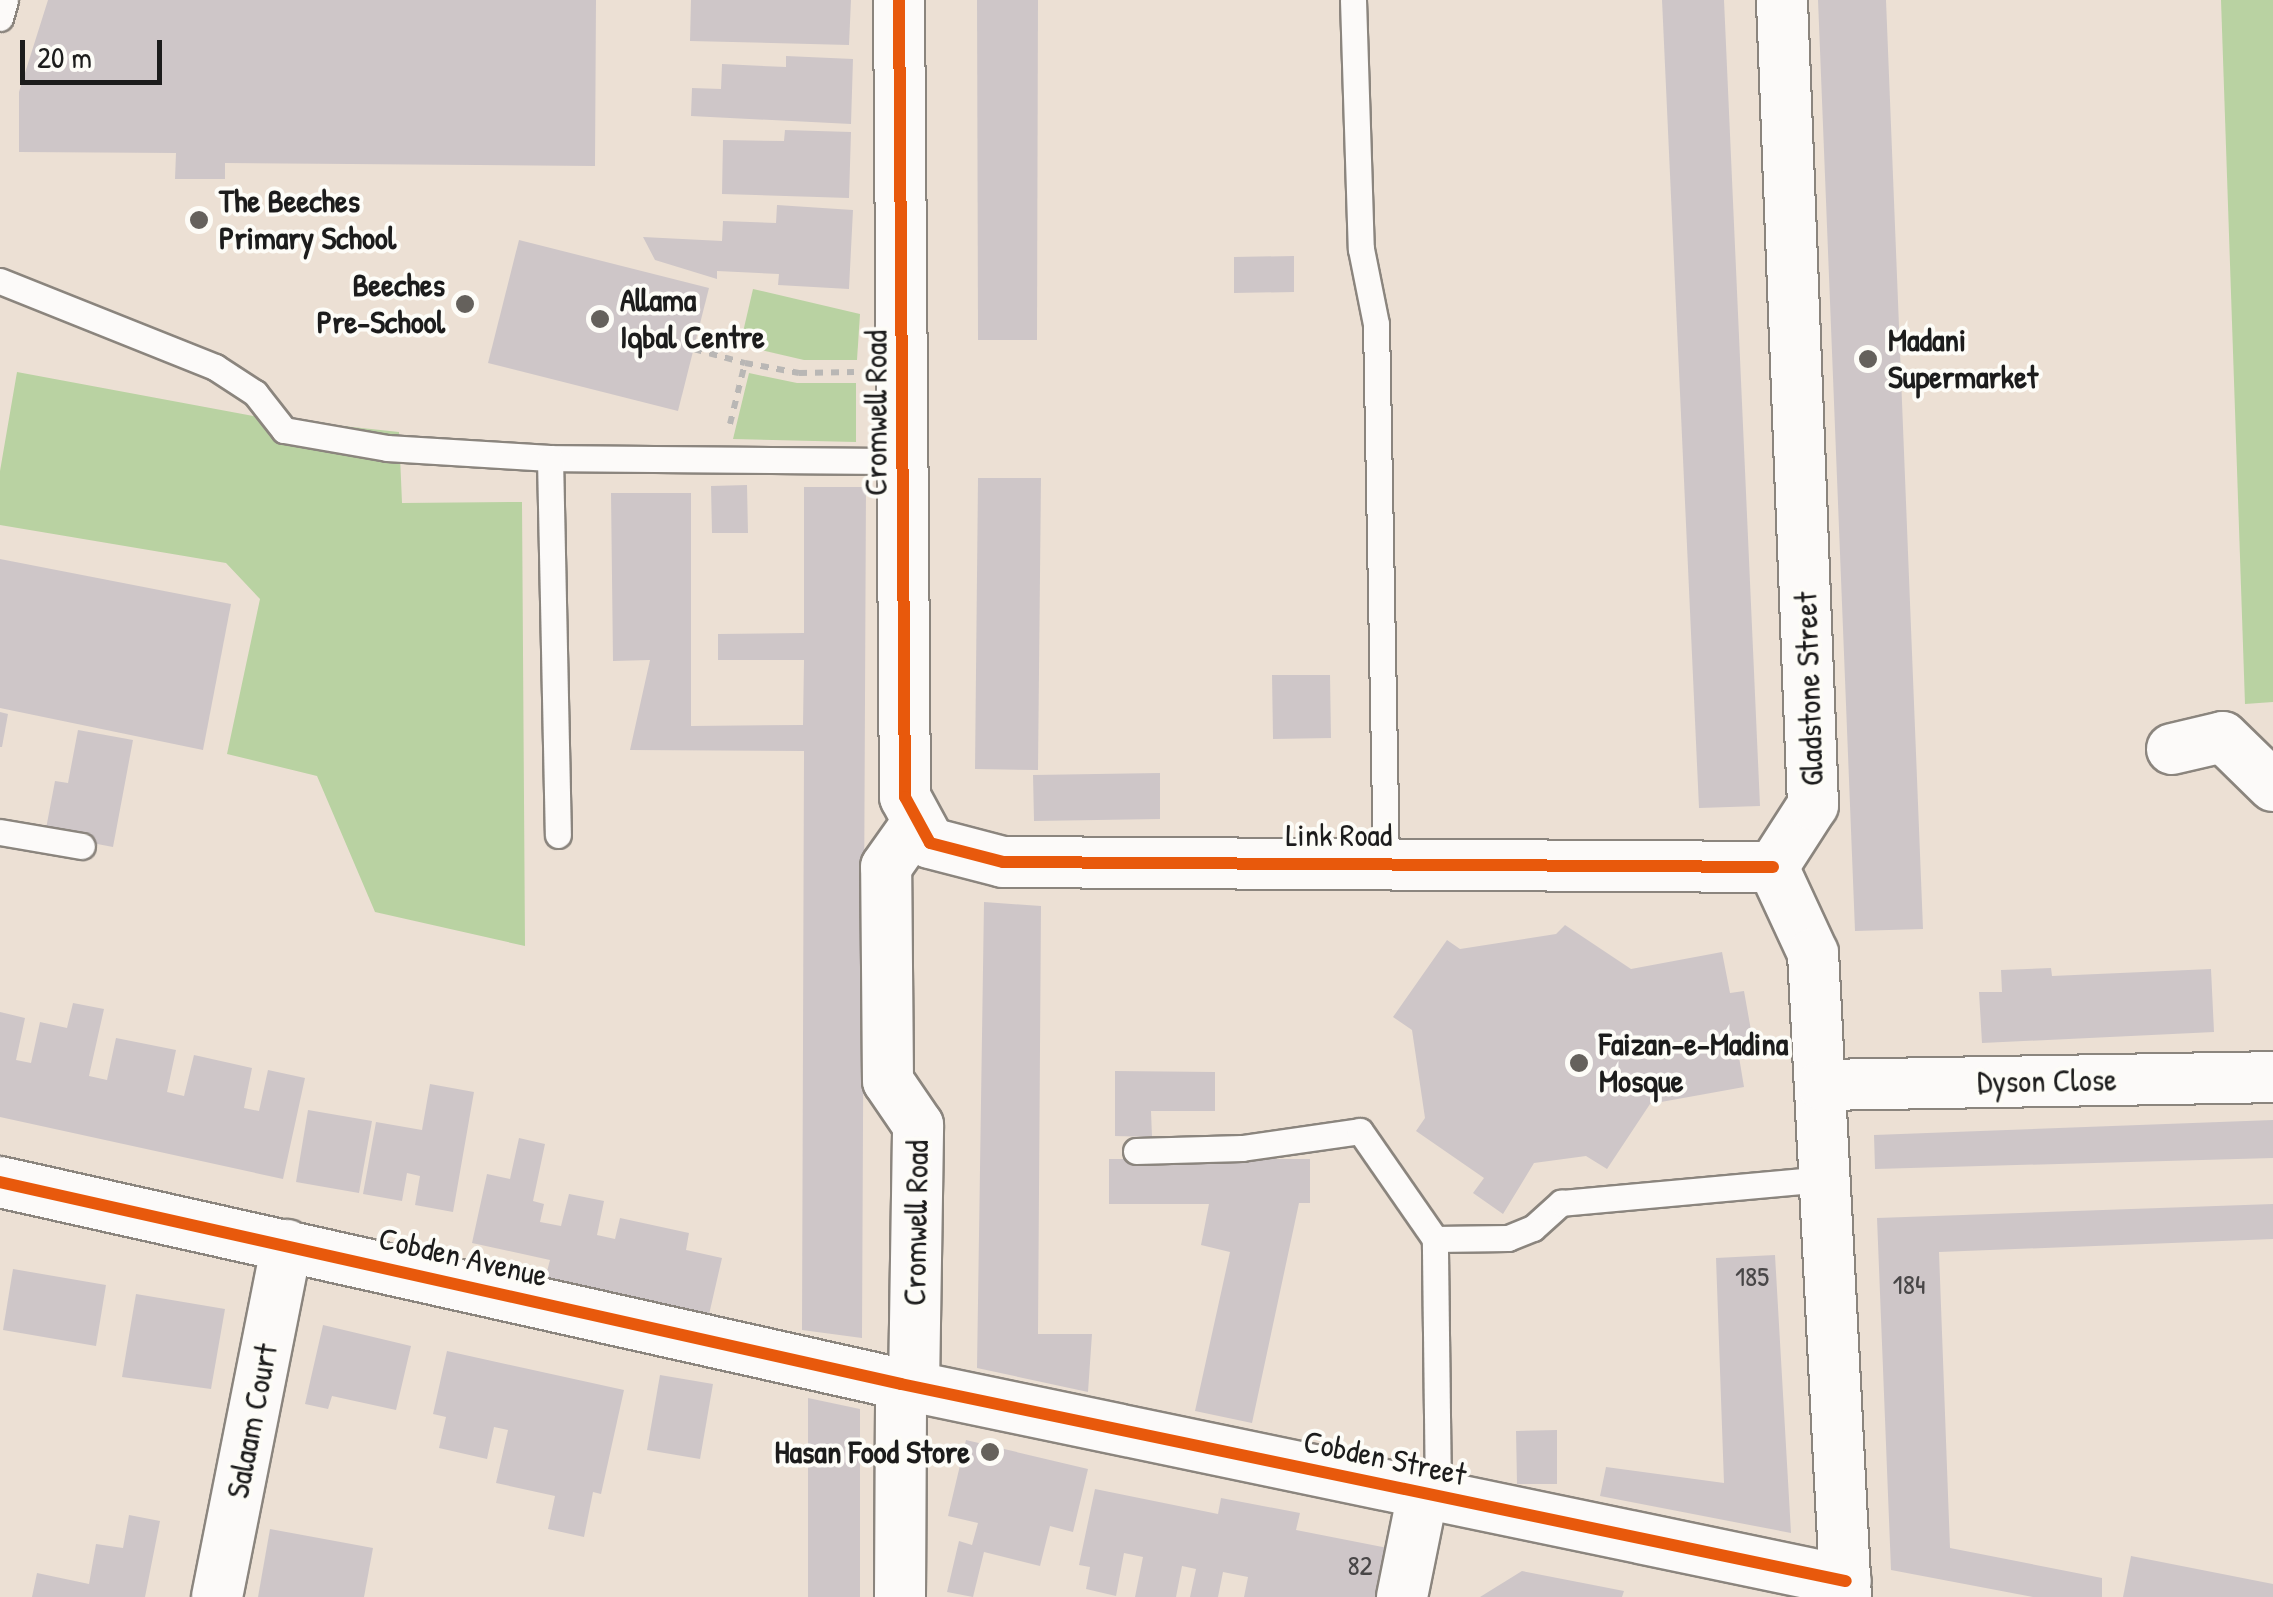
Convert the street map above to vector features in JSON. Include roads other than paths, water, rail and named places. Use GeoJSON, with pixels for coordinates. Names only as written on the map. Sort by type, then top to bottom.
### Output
{"type":"FeatureCollection","features":[{"type":"Feature","properties":{"kind":"street","name":"Cromwell Road"},"geometry":{"type":"LineString","coordinates":[[899,0],[904,797],[917,823],[886,867],[888,1081],[918,1125],[900,1597]]}},
{"type":"Feature","properties":{"kind":"street","name":"Gladstone Street"},"geometry":{"type":"LineString","coordinates":[[1773,866],[1813,806],[1782,0]]}},
{"type":"Feature","properties":{"kind":"street"},"geometry":{"type":"LineString","coordinates":[[2172,748],[2223,737],[2273,786]]}},
{"type":"Feature","properties":{"kind":"street","name":"Link Road"},"geometry":{"type":"LineString","coordinates":[[917,823],[930,842],[1003,862],[1773,866]]}},
{"type":"Feature","properties":{"kind":"street"},"geometry":{"type":"LineString","coordinates":[[1773,866],[1813,953],[1852,1592]]}},
{"type":"Feature","properties":{"kind":"street","name":"Dyson Close"},"geometry":{"type":"LineString","coordinates":[[1822,1085],[2273,1077]]}},
{"type":"Feature","properties":{"kind":"street","name":"Cobden Avenue"},"geometry":{"type":"LineString","coordinates":[[0,1182],[908,1386]]}},
{"type":"Feature","properties":{"kind":"street","name":"Salaam Court"},"geometry":{"type":"LineString","coordinates":[[216,1597],[288,1245]]}},
{"type":"Feature","properties":{"kind":"street","name":"Cobden Street"},"geometry":{"type":"LineString","coordinates":[[908,1386],[1430,1495],[1852,1592]]}},
{"type":"Feature","properties":{"kind":"street"},"geometry":{"type":"LineString","coordinates":[[1402,1597],[1430,1495]]}},
{"type":"Feature","properties":{"kind":"lane"},"geometry":{"type":"LineString","coordinates":[[1353,0],[1361,249],[1376,324],[1386,863]]}},
{"type":"Feature","properties":{"kind":"lane"},"geometry":{"type":"LineString","coordinates":[[0,18],[6,1]]}},
{"type":"Feature","properties":{"kind":"lane"},"geometry":{"type":"LineString","coordinates":[[0,282],[215,367],[255,393],[284,430],[387,448],[550,458],[904,461]]}},
{"type":"Feature","properties":{"kind":"lane"},"geometry":{"type":"LineString","coordinates":[[550,458],[558,835]]}},
{"type":"Feature","properties":{"kind":"lane"},"geometry":{"type":"LineString","coordinates":[[0,832],[82,846]]}},
{"type":"Feature","properties":{"kind":"lane"},"geometry":{"type":"LineString","coordinates":[[1136,1151],[1242,1148],[1360,1131],[1436,1238],[1430,1495]]}},
{"type":"Feature","properties":{"kind":"lane"},"geometry":{"type":"LineString","coordinates":[[1436,1238],[1508,1238],[1533,1228],[1561,1203],[1826,1179]]}},
{"type":"Feature","properties":{"kind":"place","name":"The Beeches Primary School"},"geometry":{"type":"Point","coordinates":[199,220]}},
{"type":"Feature","properties":{"kind":"place","name":"Beeches Pre-School"},"geometry":{"type":"Point","coordinates":[465,304]}},
{"type":"Feature","properties":{"kind":"place","name":"Allama Iqbal Centre"},"geometry":{"type":"Point","coordinates":[600,319]}},
{"type":"Feature","properties":{"kind":"place","name":"Madani Supermarket"},"geometry":{"type":"Point","coordinates":[1868,359]}},
{"type":"Feature","properties":{"kind":"place","name":"Faizan-e-Madina Mosque"},"geometry":{"type":"Point","coordinates":[1579,1063]}},
{"type":"Feature","properties":{"kind":"place","name":"Hasan Food Store"},"geometry":{"type":"Point","coordinates":[990,1452]}}]}
